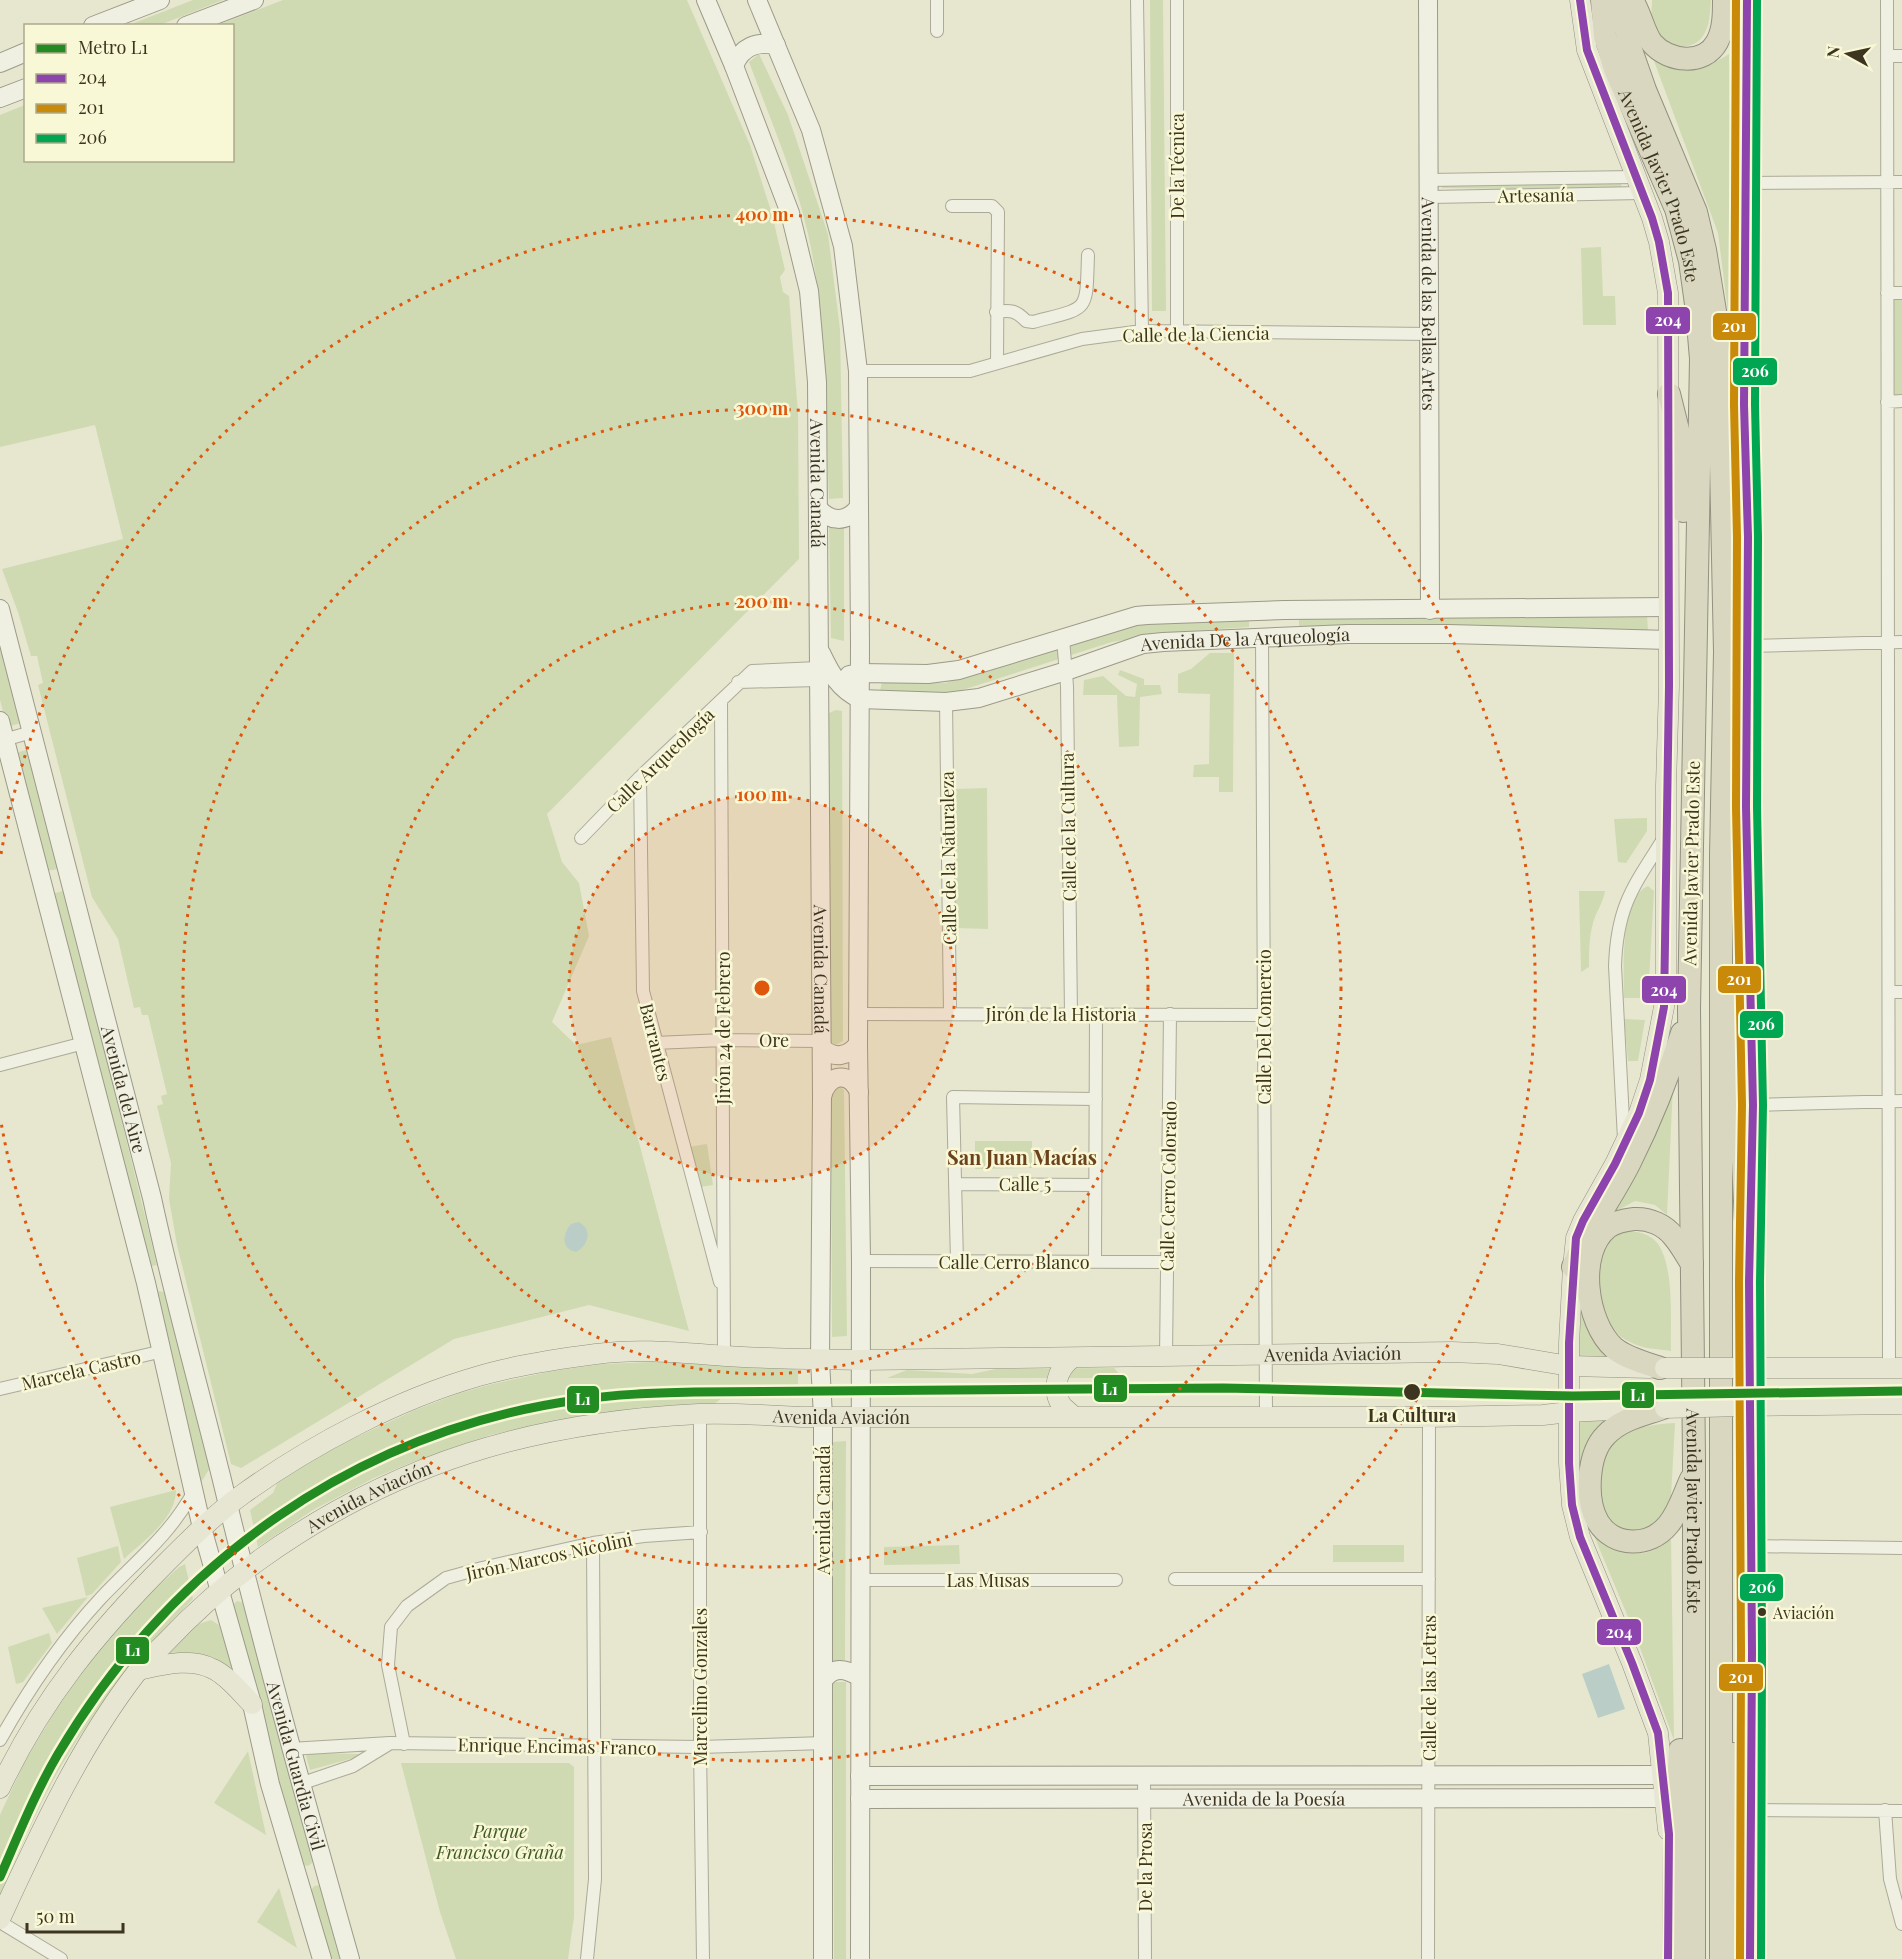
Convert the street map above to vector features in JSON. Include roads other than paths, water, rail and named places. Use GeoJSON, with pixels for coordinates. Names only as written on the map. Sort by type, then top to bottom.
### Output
{"type":"FeatureCollection","features":[{"type":"Feature","properties":{"kind":"highway","name":"Avenida Javier Prado Este"},"geometry":{"type":"LineString","coordinates":[[1602,0],[1605,36],[1615,69],[1676,209],[1690,261],[1701,359],[1689,1009],[1694,1473],[1694,1959]]}},
{"type":"Feature","properties":{"kind":"highway","name":"Avenida Javier Prado Este"},"geometry":{"type":"LineString","coordinates":[[1622,0],[1631,50],[1645,90],[1696,212],[1715,311],[1719,368],[1725,652],[1721,856],[1721,1959]]}},
{"type":"Feature","properties":{"kind":"highway"},"geometry":{"type":"LineString","coordinates":[[1632,0],[1652,43],[1666,54],[1685,59],[1704,55],[1719,39],[1724,21],[1724,0]]}},
{"type":"Feature","properties":{"kind":"highway"},"geometry":{"type":"LineString","coordinates":[[1669,394],[1682,446],[1686,744],[1693,768]]}},
{"type":"Feature","properties":{"kind":"highway"},"geometry":{"type":"LineString","coordinates":[[1725,652],[1738,551],[1745,425]]}},
{"type":"Feature","properties":{"kind":"highway"},"geometry":{"type":"LineString","coordinates":[[1721,856],[1731,899],[1749,1282]]}},
{"type":"Feature","properties":{"kind":"highway"},"geometry":{"type":"LineString","coordinates":[[1573,1267],[1583,1242],[1629,1164],[1650,1118],[1670,1071],[1689,1009]]}},
{"type":"Feature","properties":{"kind":"highway"},"geometry":{"type":"LineString","coordinates":[[1662,1368],[1641,1362],[1615,1349],[1596,1325],[1590,1306],[1588,1284],[1593,1252],[1601,1235],[1614,1224],[1637,1219],[1647,1220],[1666,1228],[1675,1237],[1692,1264]]}},
{"type":"Feature","properties":{"kind":"highway"},"geometry":{"type":"LineString","coordinates":[[1664,1408],[1619,1424],[1606,1435],[1598,1446],[1590,1471],[1595,1516],[1604,1529],[1617,1538],[1632,1542],[1654,1537],[1673,1518],[1694,1473]]}},
{"type":"Feature","properties":{"kind":"highway"},"geometry":{"type":"LineString","coordinates":[[1674,1959],[1675,1841],[1680,1752],[1694,1653]]}},
{"type":"Feature","properties":{"kind":"highway"},"geometry":{"type":"LineString","coordinates":[[1720,1677],[1731,1730],[1736,1783],[1738,1959]]}},
{"type":"Feature","properties":{"kind":"main road"},"geometry":{"type":"LineString","coordinates":[[98,24],[160,0]]}},
{"type":"Feature","properties":{"kind":"main road"},"geometry":{"type":"LineString","coordinates":[[191,24],[254,0]]}},
{"type":"Feature","properties":{"kind":"main road","name":"Avenida Canadá"},"geometry":{"type":"LineString","coordinates":[[706,0],[734,66],[790,213],[809,291],[817,381],[819,648],[828,690],[819,708],[824,1959]]}},
{"type":"Feature","properties":{"kind":"main road","name":"Avenida Canadá"},"geometry":{"type":"LineString","coordinates":[[757,0],[811,130],[843,246],[858,370],[860,673],[858,1044],[861,1261],[860,1959]]}},
{"type":"Feature","properties":{"kind":"main road","name":"Avenida de las Bellas Artes"},"geometry":{"type":"LineString","coordinates":[[1428,0],[1430,610]]}},
{"type":"Feature","properties":{"kind":"main road","name":"Avenida Javier Prado Este"},"geometry":{"type":"LineString","coordinates":[[1580,0],[1587,50],[1659,242],[1668,293],[1669,640],[1664,1007],[1650,1080],[1639,1113],[1576,1238],[1569,1366],[1572,1505],[1580,1537],[1627,1650],[1658,1733],[1669,1834],[1668,1959]]}},
{"type":"Feature","properties":{"kind":"main road"},"geometry":{"type":"LineString","coordinates":[[1747,0],[1745,425],[1748,646],[1746,807],[1753,1105],[1745,1368],[1750,1546],[1750,1959]]}},
{"type":"Feature","properties":{"kind":"main road"},"geometry":{"type":"LineString","coordinates":[[734,66],[736,59],[747,47],[765,43],[776,45]]}},
{"type":"Feature","properties":{"kind":"main road"},"geometry":{"type":"LineString","coordinates":[[0,63],[24,53]]}},
{"type":"Feature","properties":{"kind":"main road"},"geometry":{"type":"LineString","coordinates":[[0,98],[24,89]]}},
{"type":"Feature","properties":{"kind":"main road"},"geometry":{"type":"LineString","coordinates":[[818,508],[831,519],[848,517],[858,508]]}},
{"type":"Feature","properties":{"kind":"main road","name":"Avenida De la Arqueología"},"geometry":{"type":"LineString","coordinates":[[824,677],[860,673],[928,675],[959,670],[1136,616],[1147,615],[1284,610],[1669,607]]}},
{"type":"Feature","properties":{"kind":"main road"},"geometry":{"type":"LineString","coordinates":[[1581,608],[1586,616],[1586,627],[1581,637]]}},
{"type":"Feature","properties":{"kind":"main road","name":"Avenida del Aire"},"geometry":{"type":"LineString","coordinates":[[0,609],[152,1198],[169,1277],[243,1572]]}},
{"type":"Feature","properties":{"kind":"main road","name":"Avenida De la Arqueología"},"geometry":{"type":"LineString","coordinates":[[860,699],[946,702],[979,698],[1143,644],[1359,634],[1669,640]]}},
{"type":"Feature","properties":{"kind":"main road"},"geometry":{"type":"LineString","coordinates":[[824,677],[860,699]]}},
{"type":"Feature","properties":{"kind":"main road","name":"Avenida del Aire"},"geometry":{"type":"LineString","coordinates":[[0,721],[2,741],[44,887],[163,1351],[202,1528],[219,1591]]}},
{"type":"Feature","properties":{"kind":"main road"},"geometry":{"type":"LineString","coordinates":[[44,887],[70,880]]}},
{"type":"Feature","properties":{"kind":"main road"},"geometry":{"type":"LineString","coordinates":[[822,1044],[827,1053],[841,1056],[854,1050],[858,1044]]}},
{"type":"Feature","properties":{"kind":"main road"},"geometry":{"type":"LineString","coordinates":[[822,1096],[824,1087],[831,1080],[840,1077],[849,1079],[859,1092]]}},
{"type":"Feature","properties":{"kind":"main road"},"geometry":{"type":"LineString","coordinates":[[146,1284],[169,1277]]}},
{"type":"Feature","properties":{"kind":"main road","name":"Avenida Aviación"},"geometry":{"type":"LineString","coordinates":[[0,1788],[47,1702],[85,1650],[120,1609],[227,1506],[302,1456],[360,1423],[432,1392],[478,1376],[525,1365],[598,1353],[684,1352],[820,1360],[861,1360],[1475,1353],[1498,1354],[1569,1366],[1896,1368]]}},
{"type":"Feature","properties":{"kind":"main road"},"geometry":{"type":"LineString","coordinates":[[1072,1358],[1062,1368],[1058,1377],[1057,1392],[1062,1406],[1073,1416]]}},
{"type":"Feature","properties":{"kind":"main road","name":"Avenida Aviación"},"geometry":{"type":"LineString","coordinates":[[0,1920],[61,1792],[98,1727],[139,1670],[200,1607],[292,1536],[329,1513],[383,1485],[444,1461],[524,1437],[570,1427],[700,1414],[823,1417],[1429,1417],[1544,1415],[1664,1408],[1902,1404]]}},
{"type":"Feature","properties":{"kind":"main road","name":"Avenida Guardia Civil"},"geometry":{"type":"LineString","coordinates":[[243,1572],[300,1784],[351,1959]]}},
{"type":"Feature","properties":{"kind":"main road","name":"Avenida Guardia Civil"},"geometry":{"type":"LineString","coordinates":[[219,1591],[252,1704],[270,1784],[322,1959]]}},
{"type":"Feature","properties":{"kind":"main road"},"geometry":{"type":"LineString","coordinates":[[139,1670],[177,1662],[204,1665],[225,1677],[252,1704]]}},
{"type":"Feature","properties":{"kind":"main road"},"geometry":{"type":"LineString","coordinates":[[824,1681],[828,1673],[837,1669],[849,1671],[860,1677]]}},
{"type":"Feature","properties":{"kind":"main road"},"geometry":{"type":"LineString","coordinates":[[1527,1798],[1528,1775]]}},
{"type":"Feature","properties":{"kind":"main road","name":"Avenida de la Poesía"},"geometry":{"type":"LineString","coordinates":[[860,1776],[1663,1775]]}},
{"type":"Feature","properties":{"kind":"main road","name":"Avenida de la Poesía"},"geometry":{"type":"LineString","coordinates":[[860,1799],[1665,1798]]}},
{"type":"Feature","properties":{"kind":"main road"},"geometry":{"type":"LineString","coordinates":[[298,1878],[325,1870]]}},
{"type":"Feature","properties":{"kind":"street"},"geometry":{"type":"LineString","coordinates":[[937,0],[937,31]]}},
{"type":"Feature","properties":{"kind":"street","name":"De la Técnica"},"geometry":{"type":"LineString","coordinates":[[1137,0],[1142,331]]}},
{"type":"Feature","properties":{"kind":"street","name":"De la Técnica"},"geometry":{"type":"LineString","coordinates":[[1177,0],[1177,331]]}},
{"type":"Feature","properties":{"kind":"street"},"geometry":{"type":"LineString","coordinates":[[1887,0],[1888,1101],[1889,1222],[1896,1368]]}},
{"type":"Feature","properties":{"kind":"street"},"geometry":{"type":"LineString","coordinates":[[1887,56],[1902,56]]}},
{"type":"Feature","properties":{"kind":"street"},"geometry":{"type":"LineString","coordinates":[[1746,183],[1902,182]]}},
{"type":"Feature","properties":{"kind":"street","name":"Artesanía"},"geometry":{"type":"LineString","coordinates":[[1430,188],[1639,185]]}},
{"type":"Feature","properties":{"kind":"street","name":"Artesanía"},"geometry":{"type":"LineString","coordinates":[[1430,188],[1639,185]]}},
{"type":"Feature","properties":{"kind":"street"},"geometry":{"type":"LineString","coordinates":[[952,206],[992,206],[998,212],[997,363]]}},
{"type":"Feature","properties":{"kind":"street"},"geometry":{"type":"LineString","coordinates":[[996,312],[1011,310],[1026,321],[1033,322],[1075,311],[1083,305],[1086,295],[1088,255]]}},
{"type":"Feature","properties":{"kind":"street"},"geometry":{"type":"LineString","coordinates":[[1887,293],[1902,293]]}},
{"type":"Feature","properties":{"kind":"street","name":"Calle de la Ciencia"},"geometry":{"type":"LineString","coordinates":[[858,370],[970,370],[1082,339],[1142,331],[1430,334]]}},
{"type":"Feature","properties":{"kind":"street"},"geometry":{"type":"LineString","coordinates":[[1887,402],[1902,401]]}},
{"type":"Feature","properties":{"kind":"street"},"geometry":{"type":"LineString","coordinates":[[1888,524],[1902,524]]}},
{"type":"Feature","properties":{"kind":"street","name":"Calle Del Comercio"},"geometry":{"type":"LineString","coordinates":[[1262,638],[1266,1416]]}},
{"type":"Feature","properties":{"kind":"street","name":"Calle de la Cultura"},"geometry":{"type":"LineString","coordinates":[[1063,639],[1066,671],[1071,1014]]}},
{"type":"Feature","properties":{"kind":"street"},"geometry":{"type":"LineString","coordinates":[[1748,646],[1902,642]]}},
{"type":"Feature","properties":{"kind":"street","name":"Calle Arqueología"},"geometry":{"type":"LineString","coordinates":[[581,838],[640,777],[752,670],[824,677]]}},
{"type":"Feature","properties":{"kind":"street","name":"Jirón 24 de Febrero"},"geometry":{"type":"LineString","coordinates":[[721,701],[724,1355]]}},
{"type":"Feature","properties":{"kind":"street","name":"Calle de la Naturaleza"},"geometry":{"type":"LineString","coordinates":[[946,702],[950,1014]]}},
{"type":"Feature","properties":{"kind":"street"},"geometry":{"type":"LineString","coordinates":[[2,741],[32,732]]}},
{"type":"Feature","properties":{"kind":"street"},"geometry":{"type":"LineString","coordinates":[[1888,768],[1902,768]]}},
{"type":"Feature","properties":{"kind":"street","name":"Barrantes"},"geometry":{"type":"LineString","coordinates":[[640,777],[643,991],[725,1299]]}},
{"type":"Feature","properties":{"kind":"street"},"geometry":{"type":"LineString","coordinates":[[1624,1144],[1616,988],[1616,941],[1620,916],[1628,895],[1666,835]]}},
{"type":"Feature","properties":{"kind":"street"},"geometry":{"type":"LineString","coordinates":[[1888,892],[1902,892]]}},
{"type":"Feature","properties":{"kind":"street"},"geometry":{"type":"LineString","coordinates":[[1889,992],[1902,992]]}},
{"type":"Feature","properties":{"kind":"street","name":"Jirón de la Historia"},"geometry":{"type":"LineString","coordinates":[[859,1014],[1264,1015]]}},
{"type":"Feature","properties":{"kind":"street"},"geometry":{"type":"LineString","coordinates":[[1095,1262],[1096,1014]]}},
{"type":"Feature","properties":{"kind":"street","name":"Calle Cerro Colorado"},"geometry":{"type":"LineString","coordinates":[[1166,1357],[1170,1014]]}},
{"type":"Feature","properties":{"kind":"street","name":"Ore"},"geometry":{"type":"LineString","coordinates":[[655,1043],[723,1040],[822,1044]]}},
{"type":"Feature","properties":{"kind":"street"},"geometry":{"type":"LineString","coordinates":[[0,1065],[84,1043]]}},
{"type":"Feature","properties":{"kind":"street"},"geometry":{"type":"LineString","coordinates":[[957,1262],[953,1097],[1096,1099]]}},
{"type":"Feature","properties":{"kind":"street"},"geometry":{"type":"LineString","coordinates":[[1753,1105],[1902,1101]]}},
{"type":"Feature","properties":{"kind":"street","name":"Calle 5"},"geometry":{"type":"LineString","coordinates":[[956,1184],[1095,1185]]}},
{"type":"Feature","properties":{"kind":"street"},"geometry":{"type":"LineString","coordinates":[[1889,1222],[1902,1222]]}},
{"type":"Feature","properties":{"kind":"street","name":"Calle Cerro Blanco"},"geometry":{"type":"LineString","coordinates":[[861,1261],[1167,1262]]}},
{"type":"Feature","properties":{"kind":"street","name":"Marcela Castro"},"geometry":{"type":"LineString","coordinates":[[0,1389],[163,1351]]}},
{"type":"Feature","properties":{"kind":"street","name":"Marcelino Gonzales"},"geometry":{"type":"LineString","coordinates":[[700,1414],[700,1747],[703,1959]]}},
{"type":"Feature","properties":{"kind":"street","name":"Calle de las Letras"},"geometry":{"type":"LineString","coordinates":[[1428,1959],[1429,1417]]}},
{"type":"Feature","properties":{"kind":"street"},"geometry":{"type":"LineString","coordinates":[[0,1740],[33,1686],[69,1636],[102,1598],[164,1535],[182,1514],[194,1491]]}},
{"type":"Feature","properties":{"kind":"street","name":"Jirón Marcos Nicolini"},"geometry":{"type":"LineString","coordinates":[[404,1744],[388,1665],[391,1627],[407,1606],[446,1578],[593,1543],[701,1532]]}},
{"type":"Feature","properties":{"kind":"street"},"geometry":{"type":"LineString","coordinates":[[586,1959],[595,1879],[593,1543]]}},
{"type":"Feature","properties":{"kind":"street"},"geometry":{"type":"LineString","coordinates":[[1750,1546],[1902,1548]]}},
{"type":"Feature","properties":{"kind":"street"},"geometry":{"type":"LineString","coordinates":[[1175,1580],[1429,1579]]}},
{"type":"Feature","properties":{"kind":"street","name":"Las Musas"},"geometry":{"type":"LineString","coordinates":[[860,1580],[1116,1580]]}},
{"type":"Feature","properties":{"kind":"street"},"geometry":{"type":"LineString","coordinates":[[300,1784],[353,1766],[390,1743]]}},
{"type":"Feature","properties":{"kind":"street","name":"Enrique Encimas Franco"},"geometry":{"type":"LineString","coordinates":[[291,1749],[390,1743],[700,1747],[824,1743]]}},
{"type":"Feature","properties":{"kind":"street","name":"De la Prosa"},"geometry":{"type":"LineString","coordinates":[[1144,1776],[1145,1959]]}},
{"type":"Feature","properties":{"kind":"street"},"geometry":{"type":"LineString","coordinates":[[1750,1810],[1902,1811]]}},
{"type":"Feature","properties":{"kind":"street"},"geometry":{"type":"LineString","coordinates":[[1885,1810],[1890,1879],[1902,1924]]}},
{"type":"Feature","properties":{"kind":"street"},"geometry":{"type":"LineString","coordinates":[[0,1920],[61,1959]]}},
{"type":"Feature","properties":{"kind":"water"},"geometry":{"type":"Polygon","coordinates":[[[578,1222],[586,1228],[588,1237],[584,1246],[576,1252],[568,1248],[564,1241],[568,1228],[571,1224],[578,1222]]]}},
{"type":"Feature","properties":{"kind":"water"},"geometry":{"type":"Polygon","coordinates":[[[1609,1664],[1625,1709],[1598,1718],[1582,1674],[1609,1664]]]}},
{"type":"Feature","properties":{"kind":"metro line","name":"L1"},"geometry":{"type":"LineString","coordinates":[[0,1877],[27,1815],[58,1754],[104,1685],[156,1622],[214,1566],[277,1517],[345,1475],[419,1442],[496,1416],[592,1398],[695,1392],[1223,1388],[1573,1396],[1902,1391]]}},
{"type":"Feature","properties":{"kind":"place","name":"La Cultura"},"geometry":{"type":"Point","coordinates":[1412,1392]}},
{"type":"Feature","properties":{"kind":"place","name":"Aviación"},"geometry":{"type":"Point","coordinates":[1762,1612]}},
{"type":"Feature","properties":{"kind":"district","name":"San Juan Macías"},"geometry":{"type":"Point","coordinates":[1022,1156]}},
{"type":"Feature","properties":{"kind":"park label","name":"Parque Francisco Graña"},"geometry":{"type":"Point","coordinates":[500,1841]}}]}
